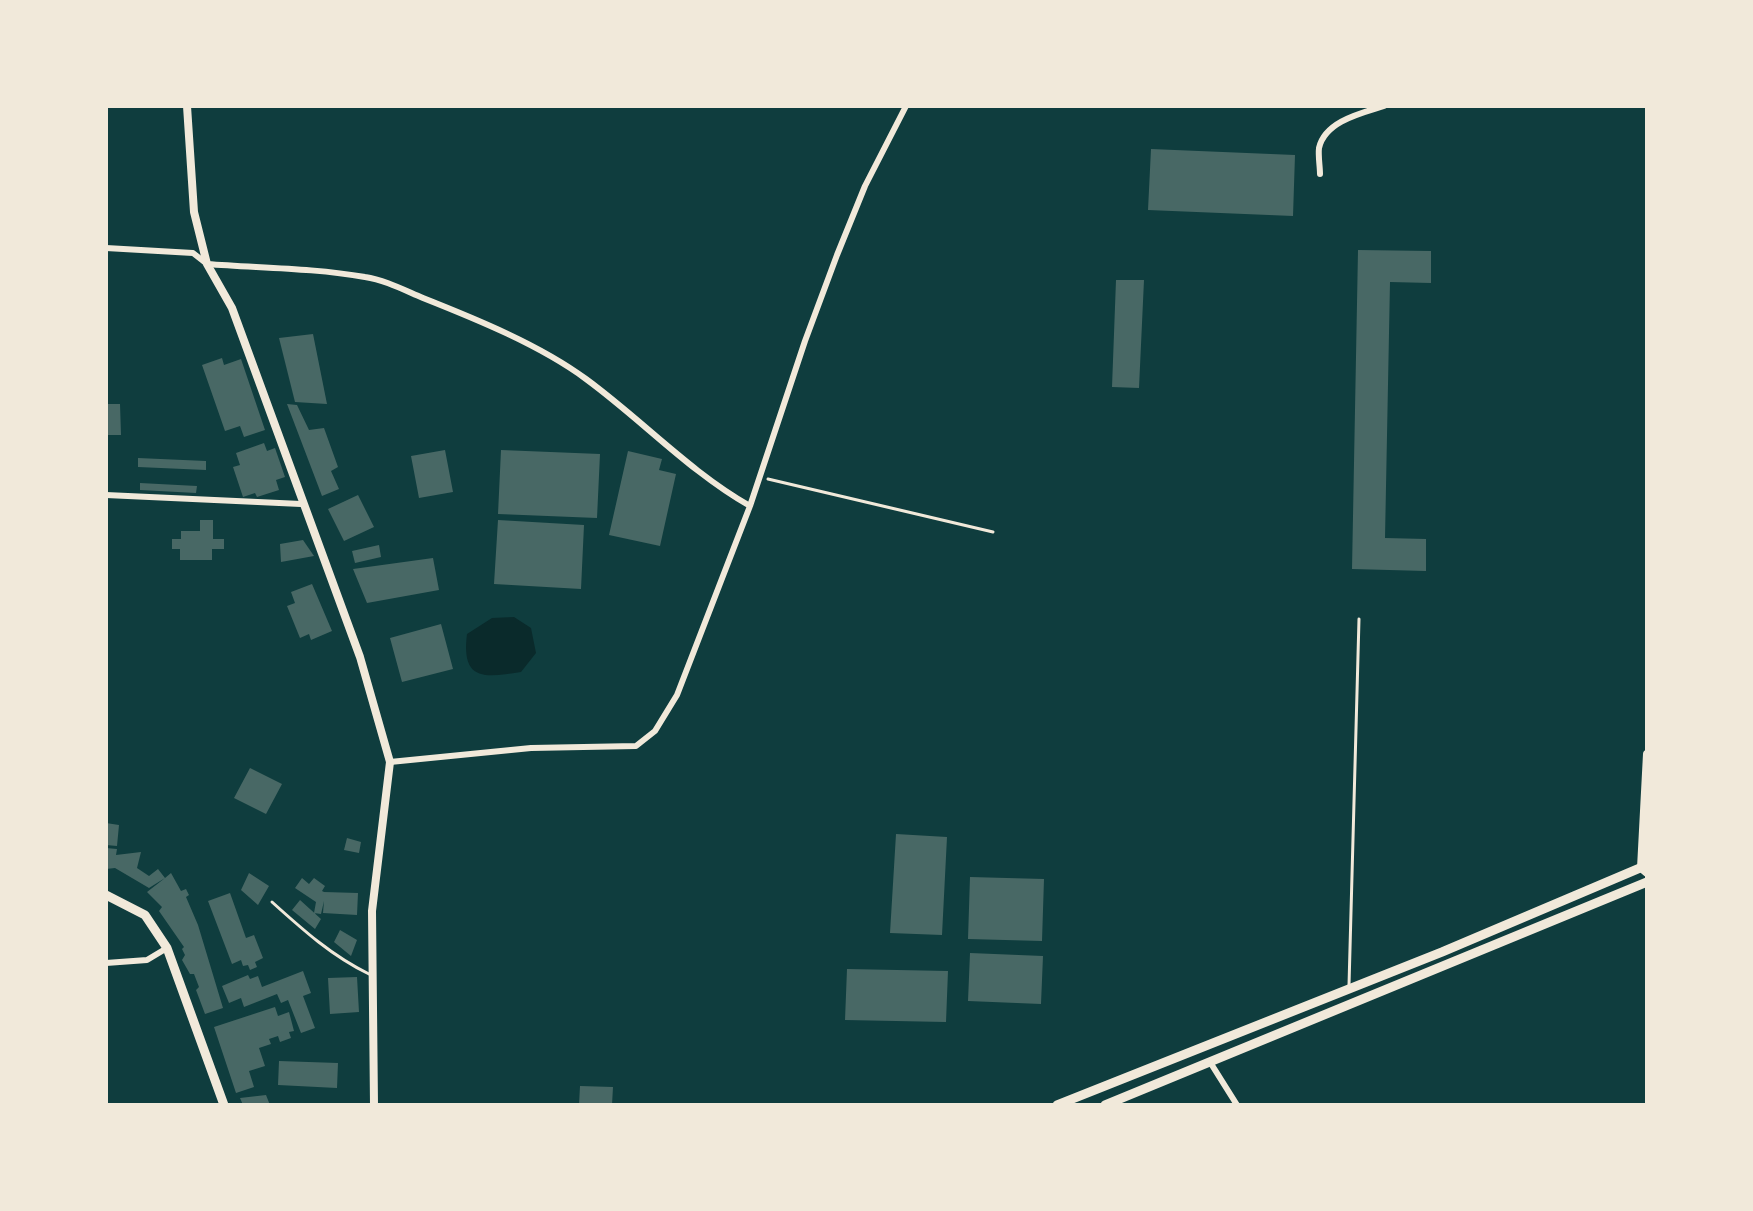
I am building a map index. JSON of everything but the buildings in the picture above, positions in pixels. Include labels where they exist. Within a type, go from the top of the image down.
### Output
[{"type":"main road","points":[[1057,1105],[1645,869]]},
{"type":"main road","points":[[1105,1105],[1647,882]]},
{"type":"main road","points":[[106,895],[145,915],[167,948],[224,1105]]},
{"type":"street","points":[[187,106],[194,212],[207,264],[232,308],[301,504],[360,657],[390,762],[372,911],[374,1105]]},
{"type":"street","points":[[390,762],[531,748],[636,746],[655,731],[677,695],[750,506],[837,255],[865,186],[906,106]]},
{"type":"street","points":[[1320,174],[1319,150],[1329,130],[1343,121],[1384,106]]},
{"type":"street","points":[[106,248],[193,253],[207,264],[370,277],[434,302],[534,349],[585,378],[687,463],[750,506]]},
{"type":"street","points":[[106,495],[301,504]]},
{"type":"street","points":[[1645,869],[1647,754]]},
{"type":"street","points":[[106,963],[147,960],[167,948]]},
{"type":"street","points":[[1210,1062],[1237,1105]]},
{"type":"lane","points":[[1349,989],[1359,619]]},
{"type":"lane","points":[[272,902],[319,944],[346,963],[372,975]]},
{"type":"path","points":[[761,477],[993,532]]},
{"type":"water","points":[[514,617],[531,628],[536,653],[521,672],[496,675],[478,673],[468,661],[467,634],[492,618]]}]
